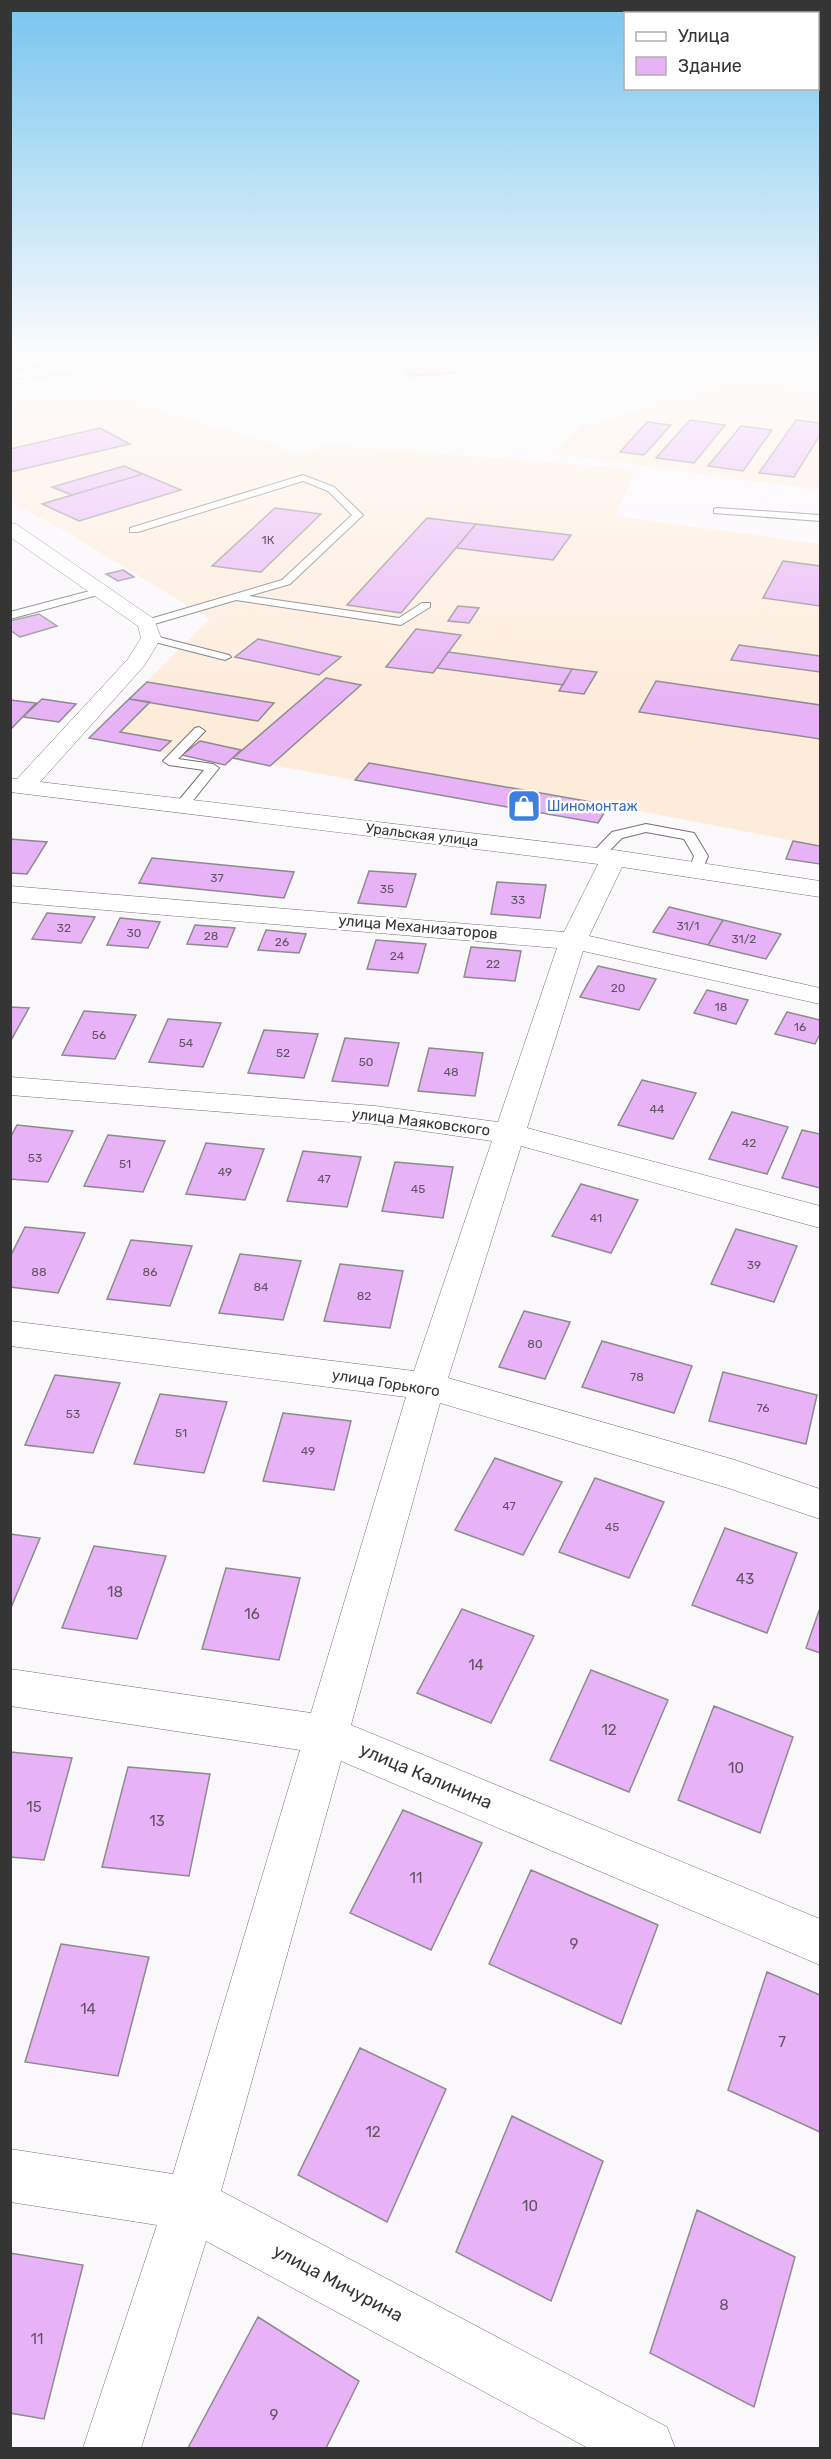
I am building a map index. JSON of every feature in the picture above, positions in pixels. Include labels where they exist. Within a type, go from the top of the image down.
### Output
[{"type":"street","points":[[10,528],[101,591],[149,630]]},
{"type":"street","name":"Уральская улица","points":[[17,785],[137,662],[149,630]]},
{"type":"street","name":"Уральская улица","points":[[17,785],[605,857],[820,889]]},
{"type":"street","points":[[112,2448],[190,2204],[427,1386],[508,1133],[573,940],[605,857]]},
{"type":"street","name":"улица Механизаторов","points":[[10,894],[573,940],[820,996]]},
{"type":"street","name":"улица Маяковского","points":[[10,1086],[375,1115],[508,1133],[820,1217]]},
{"type":"street","name":"улица Горького","points":[[10,1333],[427,1386],[735,1475],[820,1504]]},
{"type":"street","name":"улица Калинина","points":[[10,1687],[325,1734],[820,1942]]},
{"type":"street","name":"улица Мичурина","points":[[10,2175],[190,2204],[646,2448]]},
{"type":"lane","points":[[134,530],[303,478],[331,489],[358,515],[286,582],[234,597],[149,630]]},
{"type":"lane","points":[[717,511],[820,518]]},
{"type":"lane","points":[[10,616],[101,591]]},
{"type":"lane","points":[[234,597],[401,622],[426,605]]},
{"type":"lane","points":[[149,630],[225,657]]},
{"type":"lane","points":[[182,806],[213,768],[169,761],[199,731]]},
{"type":"lane","points":[[605,857],[617,835],[646,828],[688,836],[701,856],[696,870]]},
{"type":"shaded area","points":[[11,472],[632,472],[634,473],[615,516],[820,544],[820,846],[609,805],[369,763],[355,780],[233,758],[225,765],[89,738],[210,619],[58,527],[11,502]]},
{"type":"shaded area","points":[[686,472],[820,472],[820,490]]},
{"type":"building","points":[[104,472],[138,472],[143,474],[72,495],[52,487]]},
{"type":"building","points":[[760,472],[797,472],[794,477]]},
{"type":"building","points":[[143,474],[181,490],[79,521],[42,504]]},
{"type":"building","points":[[275,508],[321,514],[261,572],[212,566]]},
{"type":"building","points":[[427,518],[476,524],[401,613],[347,605]]},
{"type":"building","points":[[476,524],[571,535],[553,560],[456,548]]},
{"type":"building","points":[[783,561],[820,566],[820,606],[763,598]]},
{"type":"building","points":[[123,570],[134,577],[118,581],[106,574]]},
{"type":"building","points":[[458,606],[479,608],[469,623],[448,621]]},
{"type":"building","points":[[39,614],[57,626],[20,637],[10,630],[10,621]]},
{"type":"building","points":[[416,629],[461,635],[433,673],[386,667]]},
{"type":"building","points":[[258,639],[341,657],[319,675],[235,657]]},
{"type":"building","points":[[739,645],[820,656],[820,672],[731,660]]},
{"type":"building","points":[[448,652],[572,669],[563,685],[437,668]]},
{"type":"building","points":[[572,669],[597,672],[584,694],[559,691]]},
{"type":"building","points":[[326,678],[361,685],[270,766],[233,758]]},
{"type":"building","points":[[656,681],[820,705],[820,739],[639,712]]},
{"type":"building","points":[[147,682],[274,703],[258,721],[129,699]]},
{"type":"building","points":[[42,699],[76,704],[59,722],[23,717]]},
{"type":"building","points":[[129,699],[150,702],[120,732],[171,741],[160,751],[89,738]]},
{"type":"building","points":[[10,700],[36,703],[12,728],[10,728]]},
{"type":"building","points":[[200,741],[241,750],[225,765],[182,755]]},
{"type":"building","points":[[369,763],[609,805],[598,823],[355,780]]},
{"type":"building","points":[[10,839],[47,842],[27,874],[10,873]]},
{"type":"building","points":[[793,841],[820,846],[820,864],[786,859]]},
{"type":"building","points":[[152,858],[294,872],[284,898],[139,883]]},
{"type":"building","points":[[369,871],[416,874],[406,907],[358,903]]},
{"type":"building","points":[[497,882],[546,885],[540,918],[491,914]]},
{"type":"building","points":[[669,907],[723,920],[708,945],[653,932]]},
{"type":"building","points":[[47,913],[95,917],[81,943],[32,939]]},
{"type":"building","points":[[120,918],[160,922],[148,948],[107,945]]},
{"type":"building","points":[[723,920],[781,934],[766,959],[708,945]]},
{"type":"building","points":[[195,925],[235,928],[227,947],[187,944]]},
{"type":"building","points":[[266,930],[306,934],[299,953],[258,950]]},
{"type":"building","points":[[376,940],[426,944],[418,973],[367,969]]},
{"type":"building","points":[[471,947],[521,951],[515,981],[464,977]]},
{"type":"building","points":[[598,966],[656,979],[639,1010],[580,997]]},
{"type":"building","points":[[707,990],[748,1000],[736,1024],[694,1013]]},
{"type":"building","points":[[10,1007],[29,1008],[10,1042]]},
{"type":"building","points":[[84,1011],[136,1015],[115,1059],[62,1055]]},
{"type":"building","points":[[787,1012],[820,1020],[820,1034],[815,1044],[775,1034]]},
{"type":"building","points":[[168,1019],[221,1023],[203,1067],[149,1062]]},
{"type":"building","points":[[264,1030],[318,1034],[304,1078],[248,1073]]},
{"type":"building","points":[[345,1038],[399,1043],[388,1086],[332,1081]]},
{"type":"building","points":[[429,1048],[483,1053],[475,1096],[418,1091]]},
{"type":"building","points":[[642,1080],[696,1093],[673,1139],[618,1125]]},
{"type":"building","points":[[732,1112],[788,1127],[767,1174],[709,1159]]},
{"type":"building","points":[[17,1125],[73,1131],[48,1182],[10,1179],[10,1138]]},
{"type":"building","points":[[802,1130],[820,1134],[820,1188],[782,1178]]},
{"type":"building","points":[[108,1135],[165,1141],[143,1192],[84,1186]]},
{"type":"building","points":[[206,1143],[264,1149],[245,1200],[186,1194]]},
{"type":"building","points":[[303,1151],[361,1157],[347,1207],[287,1201]]},
{"type":"building","points":[[395,1162],[453,1167],[443,1218],[382,1211]]},
{"type":"building","points":[[581,1184],[638,1200],[611,1253],[552,1236]]},
{"type":"building","points":[[25,1227],[85,1233],[58,1293],[10,1287],[10,1257]]},
{"type":"building","points":[[736,1229],[797,1246],[774,1302],[711,1284]]},
{"type":"building","points":[[131,1240],[192,1246],[170,1306],[107,1299]]},
{"type":"building","points":[[240,1254],[301,1261],[283,1320],[219,1313]]},
{"type":"building","points":[[340,1264],[403,1271],[390,1328],[324,1321]]},
{"type":"building","points":[[524,1311],[570,1322],[545,1379],[499,1367]]},
{"type":"building","points":[[602,1341],[692,1366],[674,1413],[582,1387]]},
{"type":"building","points":[[723,1372],[817,1395],[806,1444],[709,1421]]},
{"type":"building","points":[[55,1375],[120,1383],[93,1453],[25,1445]]},
{"type":"building","points":[[160,1394],[227,1402],[204,1473],[134,1464]]},
{"type":"building","points":[[283,1413],[351,1421],[334,1490],[263,1481]]},
{"type":"building","points":[[495,1458],[562,1482],[523,1555],[455,1530]]},
{"type":"building","points":[[595,1478],[664,1502],[629,1578],[559,1552]]},
{"type":"building","points":[[725,1528],[797,1553],[767,1633],[692,1605]]},
{"type":"building","points":[[10,1534],[40,1538],[10,1610]]},
{"type":"building","points":[[94,1546],[166,1556],[137,1639],[62,1628]]},
{"type":"building","points":[[226,1568],[300,1578],[279,1660],[202,1649]]},
{"type":"building","points":[[820,1608],[820,1653],[806,1648]]},
{"type":"building","points":[[462,1609],[534,1636],[491,1723],[417,1693]]},
{"type":"building","points":[[591,1670],[668,1700],[629,1792],[550,1760]]},
{"type":"building","points":[[714,1706],[793,1737],[760,1833],[678,1800]]},
{"type":"building","points":[[10,1752],[72,1758],[44,1860],[10,1857]]},
{"type":"building","points":[[128,1767],[210,1774],[189,1876],[102,1867]]},
{"type":"building","points":[[403,1810],[482,1843],[431,1950],[350,1913]]},
{"type":"building","points":[[531,1870],[658,1925],[621,2024],[489,1964]]},
{"type":"building","points":[[61,1944],[149,1957],[118,2076],[25,2062]]},
{"type":"building","points":[[767,1972],[820,1995],[820,2132],[728,2090]]},
{"type":"building","points":[[360,2048],[446,2089],[387,2222],[298,2175]]},
{"type":"building","points":[[512,2116],[603,2161],[551,2301],[456,2252]]},
{"type":"building","points":[[697,2210],[795,2257],[754,2407],[650,2353]]},
{"type":"building","points":[[10,2253],[83,2265],[44,2419],[10,2413]]},
{"type":"building","points":[[258,2317],[359,2381],[326,2448],[188,2448]]},
{"type":"place","name":"Шиномонтаж","points":[[524,806]]}]
